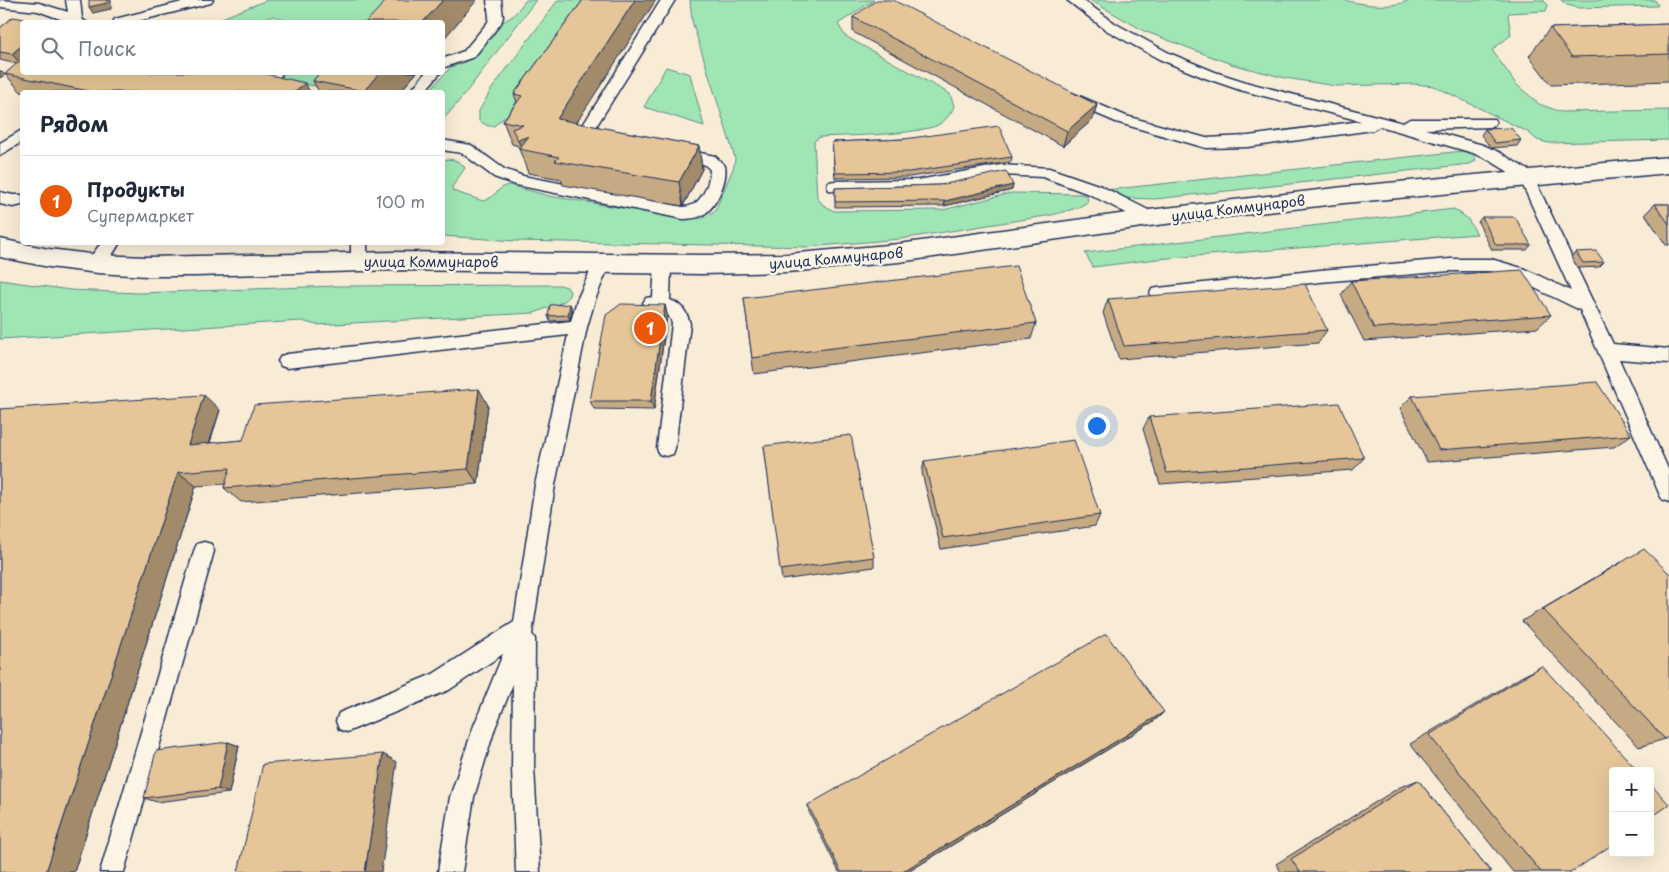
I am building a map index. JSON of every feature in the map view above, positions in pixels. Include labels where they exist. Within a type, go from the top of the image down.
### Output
[{"type":"main road","name":"улица Коммунаров","points":[[0,248],[32,256],[92,265],[174,268],[359,252],[602,263],[764,264],[900,254],[1150,218],[1526,176],[1669,165]]},
{"type":"lane","points":[[73,0],[78,20]]},
{"type":"lane","points":[[128,20],[206,0]]},
{"type":"lane","points":[[445,63],[469,54],[489,29],[496,17],[494,0]]},
{"type":"lane","points":[[618,142],[593,135],[590,125],[668,0]]},
{"type":"lane","points":[[1074,0],[1111,27],[1164,56],[1210,75],[1245,87],[1392,124],[1478,149],[1494,156],[1526,176],[1587,306],[1669,493]]},
{"type":"lane","points":[[0,3],[49,8],[74,20]]},
{"type":"lane","points":[[419,90],[431,75]]},
{"type":"lane","points":[[1062,92],[1098,111],[1134,124],[1204,143],[1243,141],[1342,127],[1489,122]]},
{"type":"lane","points":[[0,150],[20,136]]},
{"type":"lane","points":[[445,146],[466,149],[499,173],[521,181],[683,212],[696,211],[702,207],[717,179],[720,172],[718,166],[712,161],[665,151]]},
{"type":"lane","points":[[835,186],[918,185],[1001,170],[1036,171],[1066,179],[1150,218]]},
{"type":"lane","points":[[0,198],[13,202],[20,200]]},
{"type":"lane","points":[[92,265],[109,245]]},
{"type":"lane","points":[[528,872],[523,768],[524,628],[545,485],[578,328],[586,300],[602,263]]},
{"type":"lane","points":[[663,264],[657,303],[670,305],[679,313],[681,324],[666,448]]},
{"type":"lane","points":[[1158,294],[1320,276],[1450,265],[1491,266],[1519,273],[1587,306]]},
{"type":"lane","points":[[286,361],[578,328]]},
{"type":"lane","points":[[1606,351],[1669,356]]},
{"type":"lane","points":[[112,872],[204,551]]},
{"type":"lane","points":[[347,721],[441,682],[524,628]]},
{"type":"lane","points":[[450,872],[462,797],[484,728],[524,628]]},
{"type":"green space","points":[[267,0],[395,0],[383,20],[285,20],[273,16],[259,20],[217,20]]},
{"type":"green space","points":[[526,0],[536,0],[445,118],[445,90],[430,90],[451,67],[463,63],[474,56],[501,23],[513,16]]},
{"type":"green space","points":[[558,0],[590,0],[507,115],[494,126],[488,126],[479,121],[479,111],[491,90]]},
{"type":"green space","points":[[690,0],[874,0],[838,24],[845,36],[950,94],[954,106],[953,109],[949,116],[937,126],[892,134],[820,137],[814,141],[817,197],[822,204],[834,211],[943,210],[1011,193],[1082,194],[1087,196],[1088,202],[1077,208],[1052,215],[900,239],[809,247],[515,241],[445,236],[445,159],[458,161],[465,168],[452,187],[453,191],[483,201],[490,198],[501,188],[509,185],[549,196],[690,219],[703,218],[715,211],[734,166],[735,158],[692,21]]},
{"type":"green space","points":[[1090,0],[1344,0],[1368,5],[1386,5],[1410,0],[1543,0],[1548,5],[1546,11],[1509,13],[1511,35],[1492,50],[1516,84],[1539,104],[1561,112],[1669,110],[1669,140],[1548,143],[1537,140],[1528,132],[1434,86],[1414,84],[1336,86],[1285,78],[1231,64],[1144,31]]},
{"type":"green space","points":[[1561,0],[1655,0],[1658,5],[1579,8],[1567,5]]},
{"type":"green space","points":[[666,67],[690,74],[704,126],[644,107]]},
{"type":"green space","points":[[282,75],[335,75],[322,87],[283,81],[280,78]]},
{"type":"green space","points":[[1472,150],[1476,161],[1470,164],[1155,199],[1123,198],[1106,190]]},
{"type":"green space","points":[[1454,209],[1467,218],[1477,234],[1157,259],[1093,267],[1085,253]]},
{"type":"green space","points":[[0,280],[70,290],[138,293],[337,286],[560,285],[567,287],[570,292],[568,298],[563,302],[534,313],[316,325],[302,321],[0,339]]},
{"type":"building","points":[[89,0],[107,0],[107,3],[89,7]]},
{"type":"building","points":[[387,0],[443,0],[425,20],[368,20]]},
{"type":"building","points":[[583,0],[635,0],[557,119],[699,146],[679,182],[555,161],[559,157],[519,149],[529,136],[518,140],[512,129],[523,125],[503,121],[522,96],[514,94]]},
{"type":"building","points":[[877,0],[893,0],[1097,105],[1067,131],[853,17]]},
{"type":"building","points":[[13,17],[30,20],[20,20],[20,47],[12,54],[0,52],[0,28]]},
{"type":"building","points":[[1669,24],[1669,54],[1572,57],[1550,28]]},
{"type":"building","points":[[20,61],[20,75],[270,75],[305,83],[297,90],[83,90],[5,74]]},
{"type":"building","points":[[318,75],[377,75],[365,90],[313,81]]},
{"type":"building","points":[[999,126],[1012,157],[909,172],[835,173],[832,142],[904,139]]},
{"type":"building","points":[[1511,128],[1521,140],[1495,143],[1485,129]]},
{"type":"building","points":[[1006,171],[1013,185],[945,201],[835,202],[835,188],[940,185]]},
{"type":"building","points":[[1655,204],[1669,204],[1669,224]]},
{"type":"building","points":[[1482,217],[1515,217],[1531,245],[1496,245]]},
{"type":"building","points":[[1596,251],[1604,262],[1583,263],[1576,252]]},
{"type":"building","points":[[1016,266],[1036,323],[752,358],[744,298]]},
{"type":"building","points":[[1522,270],[1551,315],[1374,328],[1351,281]]},
{"type":"building","points":[[1305,284],[1327,330],[1124,346],[1108,299]]},
{"type":"building","points":[[570,304],[568,315],[548,316],[550,305]]},
{"type":"building","points":[[621,304],[665,305],[651,401],[590,401],[606,315]]},
{"type":"building","points":[[1597,382],[1631,435],[1439,450],[1412,396]]},
{"type":"building","points":[[479,389],[468,469],[224,488],[230,468],[178,472],[46,872],[0,872],[0,409],[204,395],[188,445],[243,440],[254,405]]},
{"type":"building","points":[[1339,403],[1364,458],[1167,473],[1149,417]]},
{"type":"building","points":[[851,435],[874,557],[780,570],[764,446]]},
{"type":"building","points":[[1074,440],[1100,515],[943,538],[924,461]]},
{"type":"building","points":[[1644,549],[1669,573],[1669,736],[1665,739],[1543,609]]},
{"type":"building","points":[[1106,634],[1164,712],[902,872],[841,872],[808,805]]},
{"type":"building","points":[[1542,666],[1634,767],[1609,767],[1609,847],[1572,872],[1541,872],[1429,735]]},
{"type":"building","points":[[228,742],[218,789],[144,798],[156,751]]},
{"type":"building","points":[[383,754],[365,872],[238,872],[263,764]]},
{"type":"building","points":[[1418,780],[1491,872],[1300,872],[1291,859]]},
{"type":"building","points":[[1654,788],[1669,804],[1654,815]]},
{"type":"place","name":"Продукты","points":[[650,328]]}]
